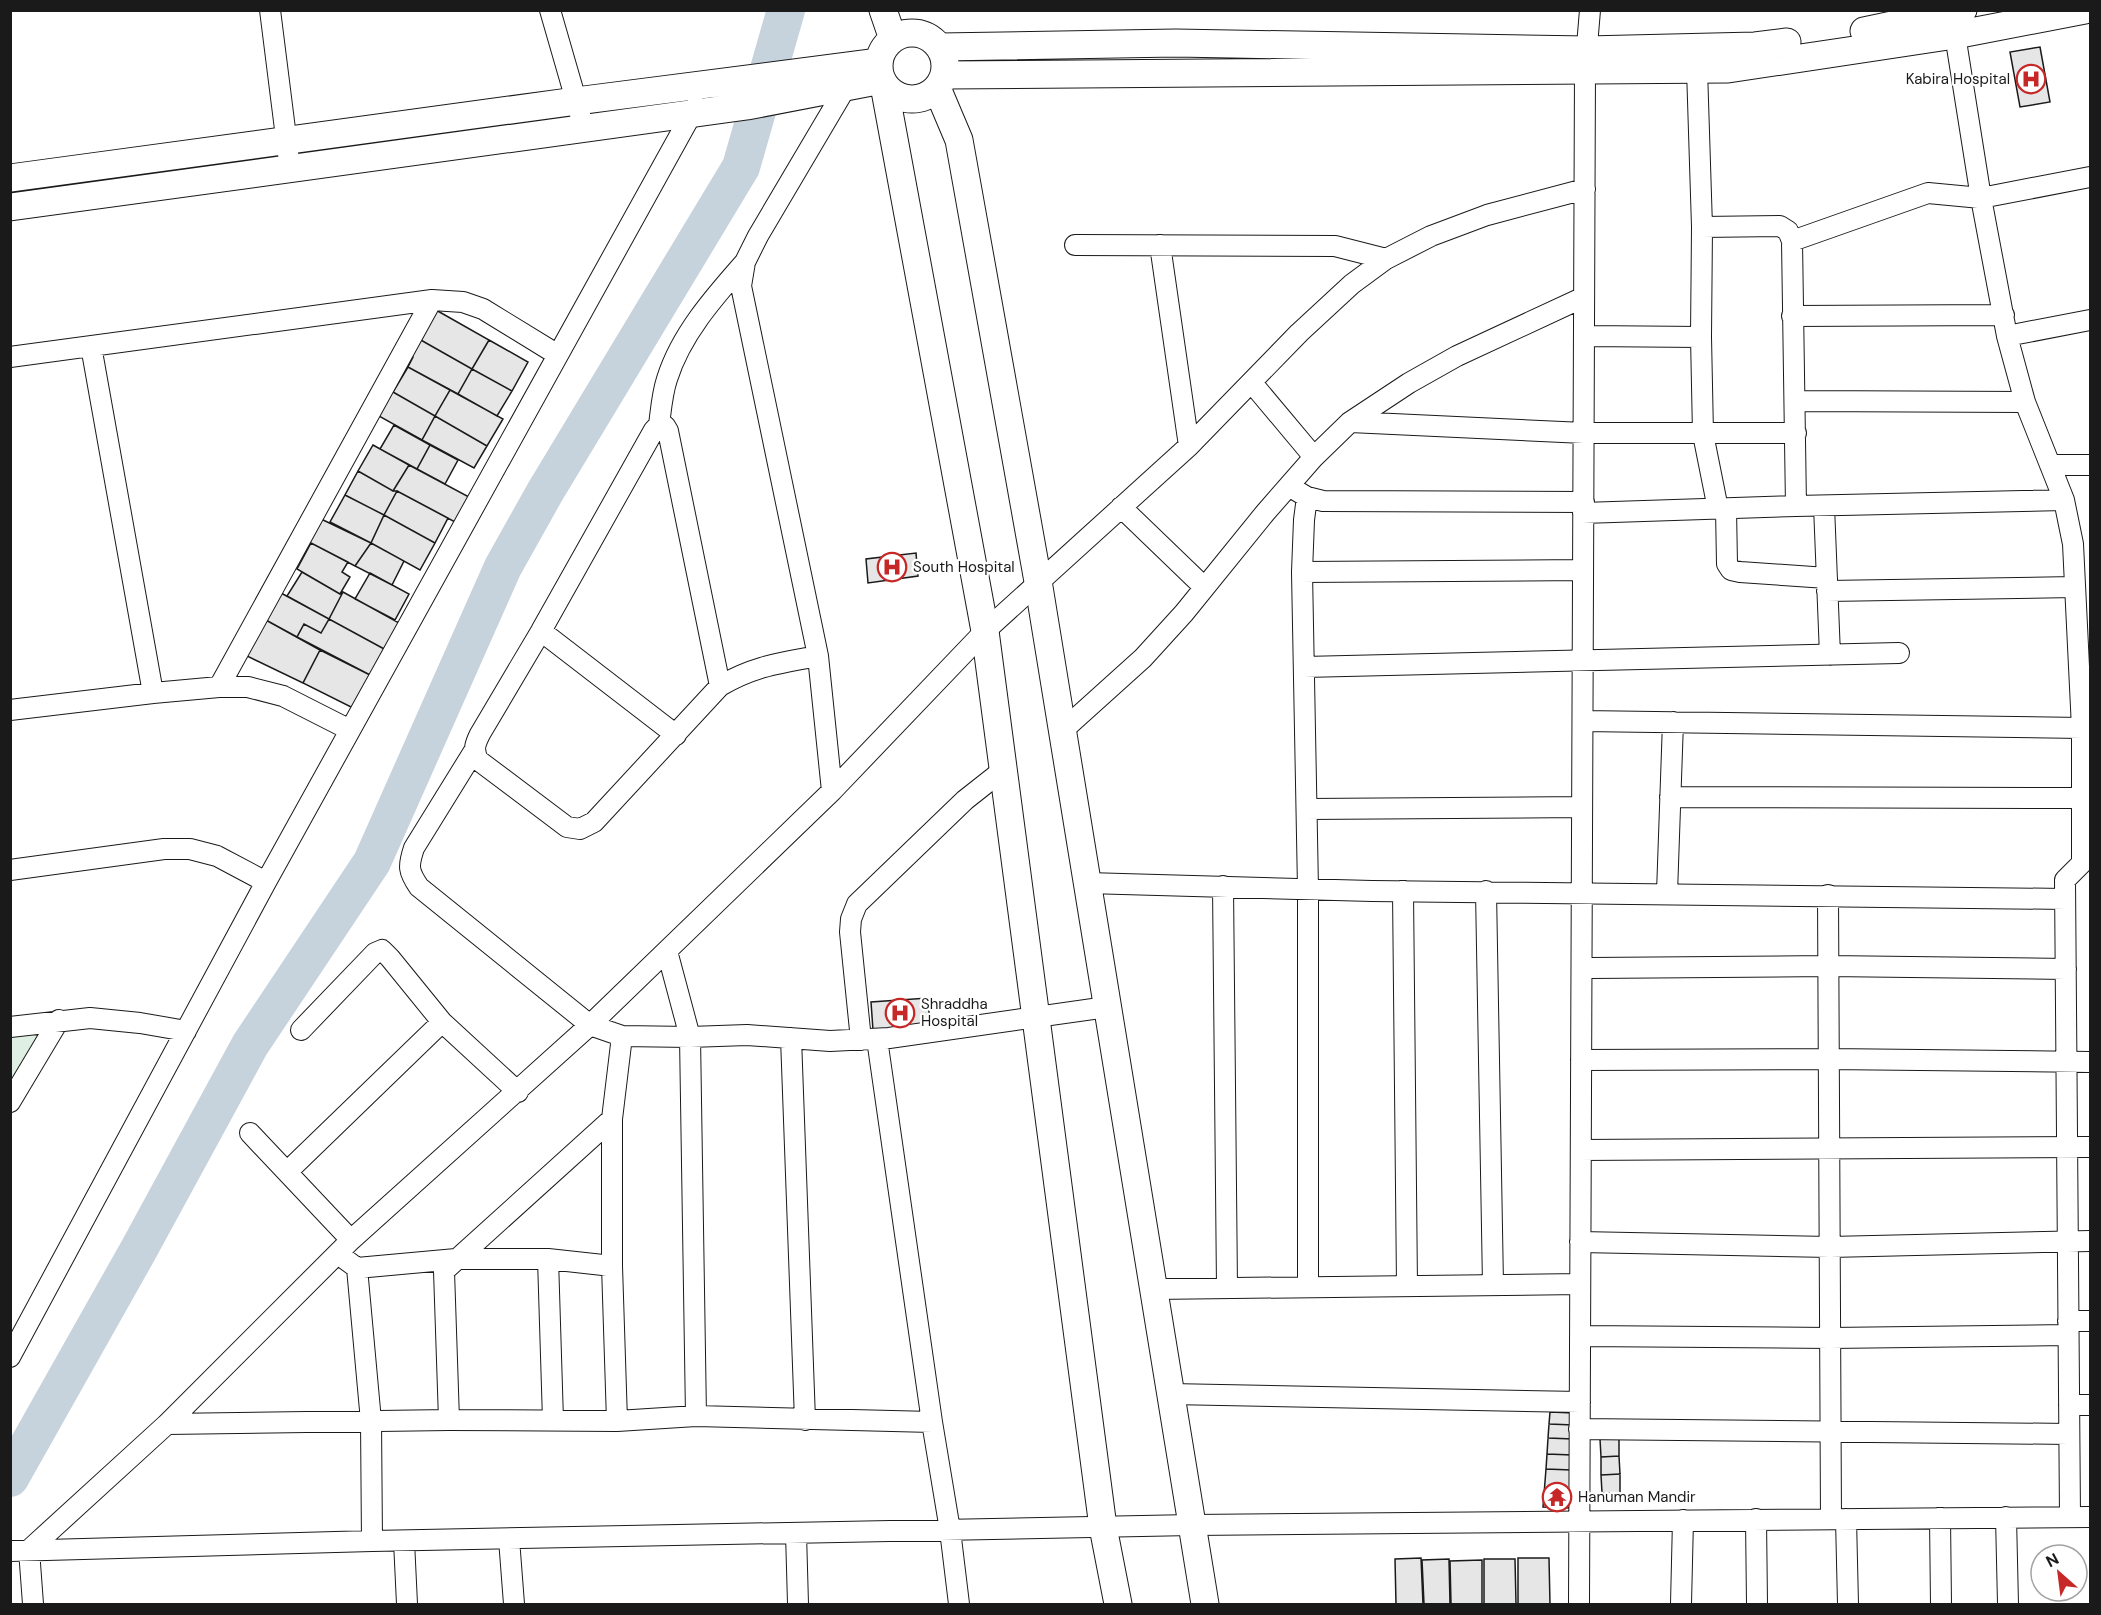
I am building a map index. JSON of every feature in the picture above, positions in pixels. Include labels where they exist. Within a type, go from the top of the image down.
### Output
[{"type":"street","points":[[270,10],[290,169]]},
{"type":"street","points":[[550,10],[585,128]]},
{"type":"street","points":[[883,10],[906,27],[929,37],[940,47],[945,60],[941,81],[959,140],[1038,581],[1205,1605]]},
{"type":"street","points":[[1579,1605],[1584,297],[1586,60],[1590,10]]},
{"type":"street","points":[[882,75],[896,95],[910,99],[925,97],[941,81],[1586,60],[1755,46],[1957,20],[2085,10]]},
{"type":"street","points":[[940,47],[1176,43],[1586,60],[1697,69],[1728,69],[1957,20]]},
{"type":"street","points":[[1957,20],[1981,198],[2007,336],[2025,402],[2082,544],[2075,587],[2085,684],[2082,728],[2082,798],[2086,864],[2065,880],[2070,1517]]},
{"type":"street","points":[[906,27],[886,45],[882,75],[985,631],[1103,1527],[1118,1605]]},
{"type":"street","points":[[1697,69],[1702,227],[1702,434],[1722,509],[1727,564],[1731,570],[1827,584],[2075,587]]},
{"type":"street","points":[[10,207],[747,106],[831,83],[882,75]]},
{"type":"street","points":[[10,178],[743,78],[831,83]]},
{"type":"street","points":[[10,1357],[266,882],[709,83]]},
{"type":"street","points":[[831,83],[745,262],[710,302],[676,359],[667,378],[659,425],[654,430],[480,734],[474,751],[414,848],[409,863],[411,875],[419,887],[590,1025],[622,1036],[747,1035],[830,1041],[869,1040],[1107,1007]]},
{"type":"street","points":[[1792,241],[1928,193],[1981,198],[2091,177]]},
{"type":"street","points":[[20,1550],[167,1424],[345,1247],[590,1025],[832,791],[985,631],[1189,446],[1299,333],[1352,284],[1386,259],[1431,236],[1487,215],[1585,189]]},
{"type":"street","points":[[1702,227],[1780,226],[1788,231],[1792,241],[1796,507]]},
{"type":"street","points":[[1075,245],[1335,246],[1386,259]]},
{"type":"street","points":[[1160,245],[1189,446]]},
{"type":"street","points":[[745,262],[741,286],[742,295],[818,656],[832,791]]},
{"type":"street","points":[[1062,731],[1143,658],[1314,457],[1350,422],[1408,383],[1457,356],[1584,297]]},
{"type":"street","points":[[10,357],[432,300],[463,302],[483,309],[558,355]]},
{"type":"street","points":[[219,687],[432,300]]},
{"type":"street","points":[[1792,316],[2004,315]]},
{"type":"street","points":[[2007,336],[2091,320]]},
{"type":"street","points":[[1585,336],[1701,337]]},
{"type":"street","points":[[91,346],[153,693]]},
{"type":"street","points":[[1252,383],[1314,457]]},
{"type":"street","points":[[1796,401],[2025,402]]},
{"type":"street","points":[[1350,422],[1584,433],[1796,433]]},
{"type":"street","points":[[659,425],[665,426],[668,431],[720,686]]},
{"type":"street","points":[[2050,465],[2091,465]]},
{"type":"street","points":[[1290,487],[1307,497],[1323,501],[1583,507],[1722,509],[2064,500]]},
{"type":"street","points":[[1307,497],[1302,572],[1308,889],[1308,1287]]},
{"type":"street","points":[[1824,506],[1830,655]]},
{"type":"street","points":[[1121,507],[1204,587]]},
{"type":"street","points":[[1302,572],[1583,570]]},
{"type":"street","points":[[541,631],[676,735]]},
{"type":"street","points":[[1304,667],[1899,653]]},
{"type":"street","points":[[474,751],[478,760],[567,827],[580,829],[594,822],[720,686],[741,674],[764,666],[818,656]]},
{"type":"street","points":[[10,710],[153,693],[219,687],[248,687],[283,696],[350,730]]},
{"type":"street","points":[[1582,721],[2082,728]]},
{"type":"street","points":[[1667,893],[1673,722]]},
{"type":"street","points":[[959,1605],[950,1530],[850,932],[851,919],[857,904],[966,800],[1003,770]]},
{"type":"street","points":[[1670,797],[2082,798]]},
{"type":"street","points":[[1306,809],[1582,807]]},
{"type":"street","points":[[10,870],[164,849],[190,849],[217,856],[266,882]]},
{"type":"street","points":[[1087,883],[1403,891],[2065,899]]},
{"type":"street","points":[[1222,886],[1227,1288]]},
{"type":"street","points":[[1403,891],[1407,1286]]},
{"type":"street","points":[[1486,891],[1493,1285]]},
{"type":"street","points":[[1828,896],[1831,1432],[1848,1605]]},
{"type":"street","points":[[301,1030],[378,950],[385,952],[442,1022],[518,1092]]},
{"type":"street","points":[[667,951],[690,1037],[696,1416]]},
{"type":"street","points":[[1582,966],[1591,968],[1828,966],[2066,969]]},
{"type":"street","points":[[10,1027],[90,1017],[186,1031]]},
{"type":"street","points":[[10,1102],[59,1020]]},
{"type":"street","points":[[287,1172],[442,1022]]},
{"type":"street","points":[[617,1421],[612,1266],[612,1119],[622,1036]]},
{"type":"street","points":[[791,1038],[806,1420]]},
{"type":"street","points":[[1581,1060],[1828,1059],[2091,1062]]},
{"type":"street","points":[[449,1420],[444,1271],[612,1119]]},
{"type":"street","points":[[250,1133],[287,1172],[345,1247],[357,1268],[371,1421],[372,1541]]},
{"type":"street","points":[[1581,1150],[2091,1147]]},
{"type":"street","points":[[1580,1242],[1830,1248],[2091,1241]]},
{"type":"street","points":[[357,1268],[456,1259],[548,1259],[612,1266]]},
{"type":"street","points":[[548,1259],[553,1420]]},
{"type":"street","points":[[1153,1289],[1580,1284]]},
{"type":"street","points":[[1580,1336],[1830,1338],[2068,1328],[2091,1321]]},
{"type":"street","points":[[1170,1394],[1580,1402]]},
{"type":"street","points":[[2069,1405],[2091,1405]]},
{"type":"street","points":[[167,1424],[449,1420],[617,1421],[696,1416],[932,1422]]},
{"type":"street","points":[[1580,1429],[2069,1434]]},
{"type":"street","points":[[2006,1517],[2008,1605]]},
{"type":"street","points":[[20,1550],[1192,1525],[2091,1517]]},
{"type":"street","points":[[1940,1518],[1941,1605]]},
{"type":"street","points":[[1756,1519],[1757,1605]]},
{"type":"street","points":[[1681,1605],[1683,1520]]},
{"type":"street","points":[[796,1533],[798,1605]]},
{"type":"street","points":[[509,1539],[514,1605]]},
{"type":"street","points":[[404,1541],[407,1605]]},
{"type":"street","points":[[20,1550],[33,1605]]},
{"type":"green space","points":[[60,1023],[11,1111],[11,1030]]},
{"type":"building","points":[[2040,47],[2050,102],[2020,107],[2010,52]]},
{"type":"building","points":[[436,310],[489,340],[472,369],[419,339]]},
{"type":"building","points":[[419,339],[472,369],[458,394],[408,367],[413,357],[409,355]]},
{"type":"building","points":[[489,340],[528,362],[512,391],[472,369]]},
{"type":"building","points":[[408,367],[450,390],[435,416],[393,392]]},
{"type":"building","points":[[472,369],[512,391],[497,416],[458,394]]},
{"type":"building","points":[[386,388],[435,416],[422,440],[377,415]]},
{"type":"building","points":[[450,390],[503,419],[487,446],[435,416]]},
{"type":"building","points":[[435,416],[487,446],[474,468],[422,440]]},
{"type":"building","points":[[394,425],[430,445],[417,469],[380,449]]},
{"type":"building","points":[[373,445],[409,465],[393,491],[358,471]]},
{"type":"building","points":[[430,445],[458,460],[445,484],[417,469]]},
{"type":"building","points":[[409,465],[469,497],[455,522],[393,491]]},
{"type":"building","points":[[358,471],[393,491],[397,491],[384,515],[345,495]]},
{"type":"building","points":[[397,491],[448,518],[435,543],[384,515]]},
{"type":"building","points":[[345,495],[384,515],[371,543],[330,522]]},
{"type":"building","points":[[384,515],[435,543],[420,570],[371,543]]},
{"type":"building","points":[[319,518],[371,543],[355,566],[307,541]]},
{"type":"building","points":[[311,543],[348,562],[342,572],[350,577],[340,594],[297,569]]},
{"type":"building","points":[[371,543],[404,561],[392,585],[355,566]]},
{"type":"building","points":[[916,553],[918,576],[868,583],[866,559]]},
{"type":"building","points":[[302,572],[340,594],[343,592],[329,619],[287,596]]},
{"type":"building","points":[[370,573],[409,594],[395,620],[355,599]]},
{"type":"building","points":[[343,592],[401,624],[386,650],[329,619]]},
{"type":"building","points":[[281,593],[329,619],[321,633],[304,624],[297,637],[264,619]]},
{"type":"building","points":[[264,619],[320,650],[303,683],[245,655]]},
{"type":"building","points":[[329,619],[386,650],[372,676],[297,637],[304,624],[321,633]]},
{"type":"building","points":[[320,650],[372,676],[355,709],[303,683]]},
{"type":"building","points":[[928,998],[930,1026],[873,1030],[871,1002]]},
{"type":"building","points":[[1550,1412],[1574,1413],[1573,1425],[1549,1424]]},
{"type":"building","points":[[1549,1424],[1573,1425],[1572,1439],[1548,1438]]},
{"type":"building","points":[[1548,1438],[1572,1439],[1572,1455],[1547,1454]]},
{"type":"building","points":[[1619,1438],[1619,1456],[1601,1457],[1600,1439]]},
{"type":"building","points":[[1547,1454],[1572,1455],[1571,1470],[1546,1469]]},
{"type":"building","points":[[1619,1456],[1620,1474],[1601,1475],[1601,1457]]},
{"type":"building","name":"Hanuman Mandir","points":[[1546,1469],[1571,1470],[1569,1508],[1543,1507]]},
{"type":"building","points":[[1620,1474],[1620,1493],[1602,1493],[1601,1475]]},
{"type":"building","points":[[1421,1558],[1423,1604],[1396,1604],[1395,1559]]},
{"type":"building","points":[[1518,1558],[1549,1558],[1550,1604],[1518,1604]]},
{"type":"building","points":[[1449,1559],[1450,1604],[1424,1604],[1422,1560]]},
{"type":"building","points":[[1484,1559],[1515,1559],[1516,1604],[1484,1604]]},
{"type":"building","points":[[1482,1560],[1482,1604],[1451,1604],[1450,1561]]},
{"type":"waterway","points":[[10,1478],[139,1249],[250,1045],[372,862],[503,567],[545,492],[741,167],[786,10]]},
{"type":"place","name":"Kabira Hospital","points":[[2031,79]]},
{"type":"place","name":"South Hospital","points":[[892,567]]},
{"type":"place","name":"Shraddha Hospital","points":[[900,1013]]},
{"type":"place","name":"Hanuman Mandir","points":[[1557,1497]]}]
